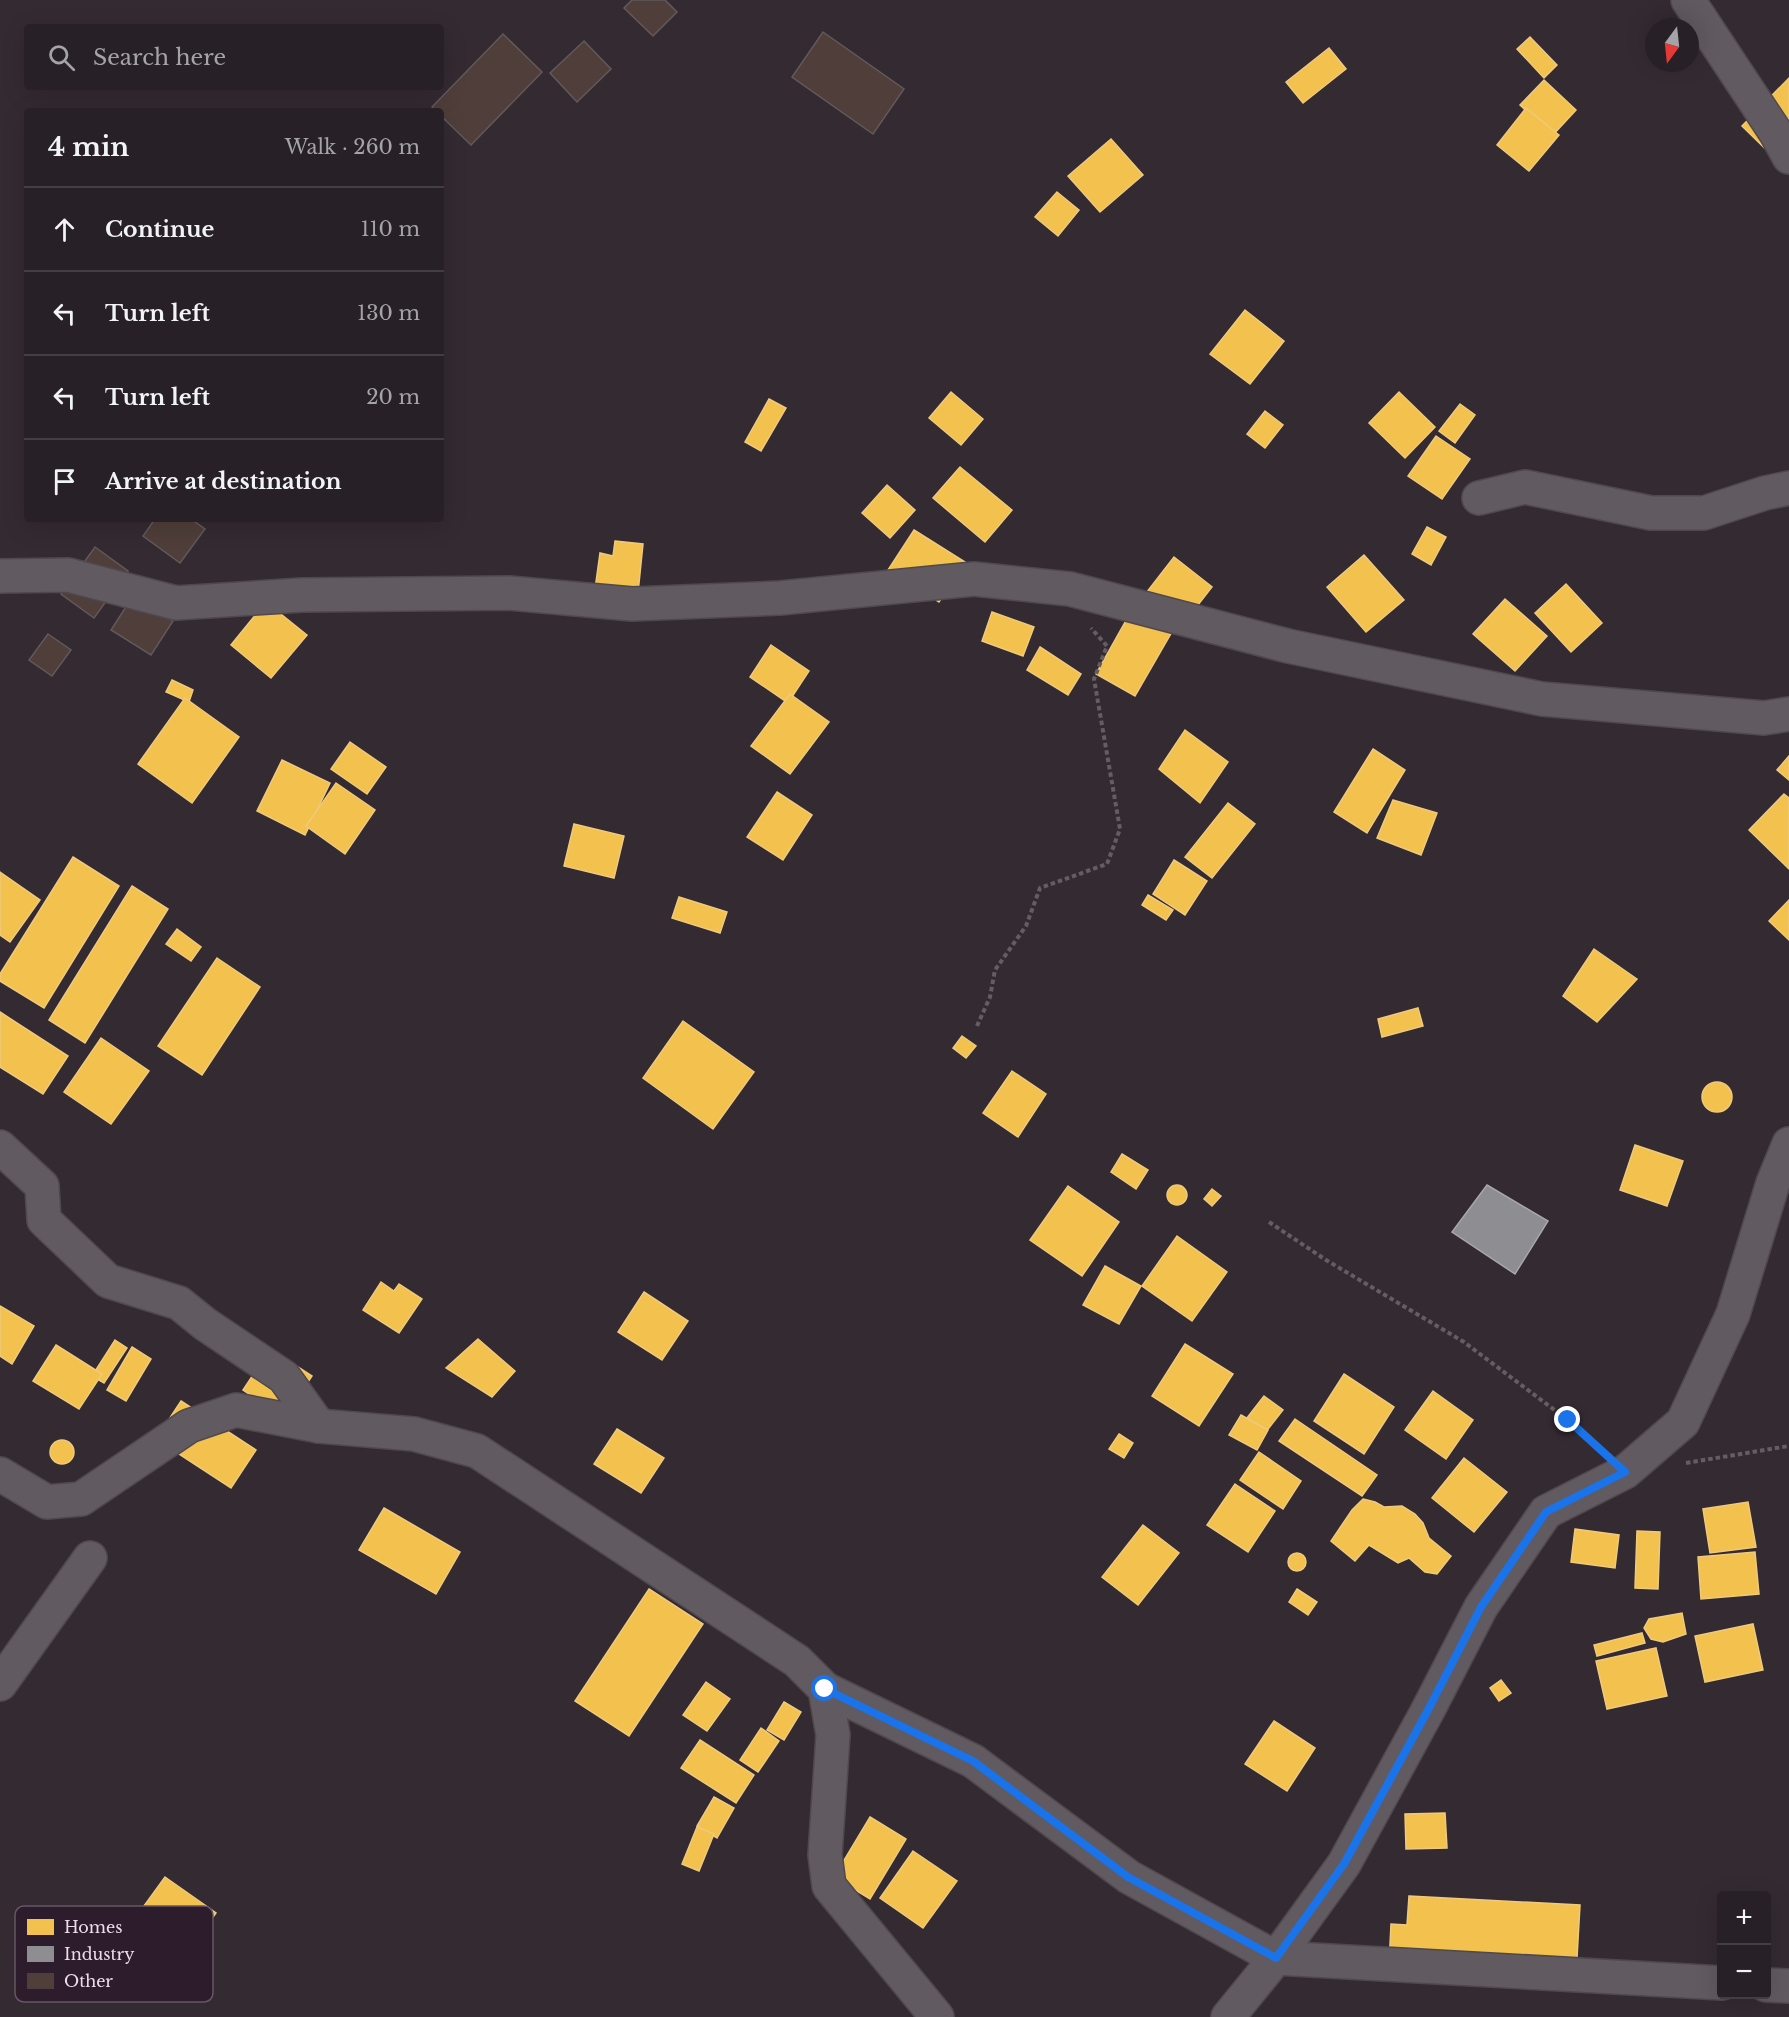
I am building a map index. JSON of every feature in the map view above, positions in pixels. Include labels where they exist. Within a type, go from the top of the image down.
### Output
[{"type":"street","points":[[1688,0],[1776,133],[1789,157]]},
{"type":"street","points":[[1479,498],[1525,487],[1651,513],[1704,513],[1765,493],[1789,488]]},
{"type":"street","points":[[0,576],[68,575],[176,603],[302,595],[509,593],[632,604],[780,598],[974,579],[1070,589],[1288,646],[1542,699],[1764,718],[1789,714]]},
{"type":"street","points":[[1228,2017],[1276,1958],[1344,1864],[1481,1607],[1546,1512],[1625,1472],[1683,1422],[1733,1314],[1773,1183],[1789,1144]]},
{"type":"street","points":[[0,1147],[42,1186],[44,1220],[108,1281],[179,1303],[205,1324],[284,1377],[320,1426]]},
{"type":"street","points":[[0,1474],[47,1502],[81,1498],[189,1426],[236,1410],[320,1426],[414,1434],[477,1451],[797,1660],[825,1689],[973,1761],[1128,1877],[1276,1958],[1717,1983]]},
{"type":"street","points":[[0,1684],[90,1558]]},
{"type":"street","points":[[825,1689],[833,1735],[825,1855],[829,1886],[937,2017]]},
{"type":"street","points":[[1771,1985],[1789,1986]]},
{"type":"path","points":[[977,1026],[990,997],[995,970],[1026,926],[1040,888],[1107,864],[1120,829],[1094,679],[1107,646],[1084,620],[1070,589]]},
{"type":"path","points":[[1269,1222],[1326,1260],[1464,1342],[1568,1420],[1625,1472]]},
{"type":"path","points":[[1684,1463],[1789,1446]]},
{"type":"building: Homes","points":[[1530,37],[1557,65],[1544,78],[1517,49]]},
{"type":"building: Homes","points":[[1329,48],[1346,69],[1303,103],[1286,82]]},
{"type":"building: Homes","points":[[1789,78],[1789,172],[1742,126]]},
{"type":"building: Homes","points":[[1544,80],[1576,110],[1552,136],[1520,105]]},
{"type":"building: Homes","points":[[1526,108],[1559,135],[1529,171],[1497,145]]},
{"type":"building: Homes","points":[[1111,139],[1143,175],[1100,212],[1068,176]]},
{"type":"building: Homes","points":[[1057,192],[1079,210],[1058,236],[1035,217]]},
{"type":"building: Homes","points":[[1245,310],[1284,341],[1250,384],[1210,354]]},
{"type":"building: Homes","points":[[951,392],[983,419],[961,445],[929,418]]},
{"type":"building: Homes","points":[[1399,392],[1435,427],[1405,458],[1369,423]]},
{"type":"building: Homes","points":[[769,399],[786,408],[761,451],[745,442]]},
{"type":"building: Homes","points":[[1460,404],[1475,415],[1455,443],[1439,431]]},
{"type":"building: Homes","points":[[1265,411],[1283,425],[1265,448],[1247,434]]},
{"type":"building: Homes","points":[[1436,436],[1470,459],[1442,499],[1408,476]]},
{"type":"building: Homes","points":[[960,467],[1012,510],[985,542],[933,498]]},
{"type":"building: Homes","points":[[887,485],[915,510],[890,538],[862,513]]},
{"type":"building: Homes","points":[[1427,527],[1446,537],[1431,565],[1412,554]]},
{"type":"building: Homes","points":[[914,530],[965,562],[939,602],[888,570]]},
{"type":"building: Homes","points":[[615,541],[643,544],[638,593],[595,589],[600,553],[613,556]]},
{"type":"building: Homes","points":[[1364,555],[1404,600],[1366,632],[1327,587]]},
{"type":"building: Homes","points":[[1174,557],[1212,587],[1177,632],[1139,602]]},
{"type":"building: Homes","points":[[1566,584],[1602,623],[1571,652],[1535,613]]},
{"type":"building: Homes","points":[[1505,599],[1547,636],[1515,671],[1473,634]]},
{"type":"building: Homes","points":[[266,602],[307,635],[271,678],[231,645]]},
{"type":"building: Homes","points":[[1133,608],[1173,630],[1135,696],[1096,674]]},
{"type":"building: Homes","points":[[992,612],[1034,627],[1023,656],[982,641]]},
{"type":"building: Homes","points":[[771,645],[809,671],[788,703],[750,677]]},
{"type":"building: Homes","points":[[1040,647],[1081,674],[1068,695],[1027,670]]},
{"type":"building: Homes","points":[[172,680],[193,690],[189,702],[166,692]]},
{"type":"building: Homes","points":[[790,694],[829,722],[790,774],[751,746]]},
{"type":"building: Homes","points":[[185,698],[239,737],[192,803],[138,764]]},
{"type":"building: Homes","points":[[1185,730],[1228,762],[1200,803],[1159,769]]},
{"type":"building: Homes","points":[[350,742],[386,767],[367,794],[331,769]]},
{"type":"building: Homes","points":[[1373,749],[1405,770],[1367,833],[1334,812]]},
{"type":"building: Homes","points":[[1789,756],[1789,780],[1777,770]]},
{"type":"building: Homes","points":[[282,760],[330,783],[305,835],[257,811]]},
{"type":"building: Homes","points":[[336,783],[375,810],[345,854],[306,826]]},
{"type":"building: Homes","points":[[777,792],[812,815],[783,860],[747,837]]},
{"type":"building: Homes","points":[[1784,794],[1789,798],[1789,869],[1749,830]]},
{"type":"building: Homes","points":[[1393,800],[1437,813],[1421,855],[1377,838]]},
{"type":"building: Homes","points":[[1228,803],[1255,824],[1212,878],[1185,857]]},
{"type":"building: Homes","points":[[574,824],[624,836],[614,878],[564,866]]},
{"type":"building: Homes","points":[[73,857],[119,886],[44,1008],[0,981],[0,974]]},
{"type":"building: Homes","points":[[1174,860],[1207,881],[1185,915],[1153,894]]},
{"type":"building: Homes","points":[[0,872],[40,900],[10,942],[0,935]]},
{"type":"building: Homes","points":[[132,886],[168,909],[85,1043],[49,1020]]},
{"type":"building: Homes","points":[[1148,895],[1173,910],[1166,920],[1142,905]]},
{"type":"building: Homes","points":[[679,897],[727,912],[720,933],[672,918]]},
{"type":"building: Homes","points":[[1789,900],[1789,940],[1769,921]]},
{"type":"building: Homes","points":[[177,929],[201,947],[191,961],[166,944]]},
{"type":"building: Homes","points":[[1594,949],[1637,979],[1597,1022],[1563,996]]},
{"type":"building: Homes","points":[[217,958],[260,987],[202,1075],[158,1046]]},
{"type":"building: Homes","points":[[1418,1008],[1423,1026],[1382,1037],[1378,1019]]},
{"type":"building: Homes","points":[[0,1012],[68,1056],[43,1094],[0,1067]]},
{"type":"building: Homes","points":[[683,1021],[754,1072],[713,1129],[643,1078]]},
{"type":"building: Homes","points":[[962,1036],[976,1046],[966,1058],[953,1048]]},
{"type":"building: Homes","points":[[101,1038],[149,1071],[111,1124],[64,1092]]},
{"type":"building: Homes","points":[[1012,1071],[1046,1094],[1018,1137],[983,1113]]},
{"type":"building: Homes","points":[[1717,1082],[1723,1083],[1731,1091],[1731,1103],[1723,1111],[1717,1112],[1711,1111],[1703,1103],[1702,1097],[1703,1091],[1711,1083]]},
{"type":"building: Homes","points":[[1635,1145],[1683,1161],[1667,1206],[1620,1190]]},
{"type":"building: Homes","points":[[1122,1154],[1148,1170],[1136,1189],[1111,1172]]},
{"type":"building: Homes","points":[[1177,1185],[1184,1188],[1187,1195],[1184,1202],[1177,1205],[1170,1202],[1167,1195],[1170,1188]]},
{"type":"building: Homes","points":[[1068,1186],[1119,1222],[1082,1276],[1030,1240]]},
{"type":"building: Homes","points":[[1212,1189],[1221,1196],[1212,1206],[1204,1199]]},
{"type":"building: Homes","points":[[1177,1236],[1227,1272],[1192,1321],[1142,1286]]},
{"type":"building: Homes","points":[[1105,1266],[1141,1286],[1119,1324],[1083,1305]]},
{"type":"building: Homes","points":[[381,1282],[394,1291],[399,1284],[422,1299],[399,1333],[363,1310]]},
{"type":"building: Homes","points":[[644,1292],[688,1321],[662,1360],[618,1332]]},
{"type":"building: Homes","points":[[0,1306],[34,1326],[12,1364],[0,1356]]},
{"type":"building: Homes","points":[[478,1339],[515,1371],[492,1397],[446,1368]]},
{"type":"building: Homes","points":[[115,1340],[127,1348],[104,1383],[92,1376]]},
{"type":"building: Homes","points":[[1185,1344],[1233,1374],[1199,1426],[1152,1396]]},
{"type":"building: Homes","points":[[56,1345],[102,1374],[79,1409],[33,1381]]},
{"type":"building: Homes","points":[[132,1347],[151,1359],[126,1401],[107,1390]]},
{"type":"building: Homes","points":[[270,1349],[312,1376],[284,1418],[243,1390]]},
{"type":"building: Homes","points":[[1344,1374],[1394,1407],[1364,1454],[1314,1421]]},
{"type":"building: Homes","points":[[1433,1391],[1473,1420],[1446,1459],[1405,1430]]},
{"type":"building: Homes","points":[[1264,1396],[1283,1410],[1265,1433],[1247,1418]]},
{"type":"building: Homes","points":[[181,1401],[256,1450],[231,1488],[156,1439]]},
{"type":"building: Homes","points":[[1241,1415],[1268,1430],[1257,1450],[1229,1435]]},
{"type":"building: Homes","points":[[1295,1419],[1377,1475],[1362,1496],[1279,1441]]},
{"type":"building: Homes","points":[[617,1429],[664,1458],[641,1493],[594,1464]]},
{"type":"building: Homes","points":[[1119,1434],[1133,1443],[1124,1458],[1109,1449]]},
{"type":"building: Homes","points":[[62,1440],[70,1444],[74,1452],[70,1460],[62,1464],[54,1460],[50,1452],[54,1444]]},
{"type":"building: Homes","points":[[1259,1452],[1301,1481],[1283,1509],[1240,1480]]},
{"type":"building: Homes","points":[[1464,1458],[1507,1492],[1474,1532],[1432,1498]]},
{"type":"building: Homes","points":[[1235,1484],[1275,1511],[1248,1552],[1207,1525]]},
{"type":"building: Homes","points":[[1363,1499],[1384,1507],[1402,1506],[1415,1514],[1423,1523],[1429,1538],[1451,1556],[1437,1574],[1425,1572],[1409,1558],[1398,1563],[1369,1545],[1355,1561],[1331,1541],[1352,1510]]},
{"type":"building: Homes","points":[[1748,1502],[1756,1547],[1710,1553],[1703,1509]]},
{"type":"building: Homes","points":[[384,1508],[460,1552],[436,1594],[359,1550]]},
{"type":"building: Homes","points":[[1143,1525],[1179,1553],[1138,1605],[1102,1577]]},
{"type":"building: Homes","points":[[1575,1529],[1619,1535],[1615,1568],[1571,1562]]},
{"type":"building: Homes","points":[[1637,1531],[1660,1532],[1658,1589],[1635,1588]]},
{"type":"building: Homes","points":[[1755,1552],[1759,1594],[1701,1599],[1698,1557]]},
{"type":"building: Homes","points":[[1293,1553],[1301,1553],[1306,1558],[1304,1569],[1293,1571],[1288,1566],[1288,1558]]},
{"type":"building: Homes","points":[[649,1589],[703,1624],[629,1736],[575,1701]]},
{"type":"building: Homes","points":[[1297,1589],[1317,1602],[1308,1615],[1289,1602]]},
{"type":"building: Homes","points":[[1682,1613],[1686,1634],[1663,1642],[1651,1639],[1644,1628],[1649,1619]]},
{"type":"building: Homes","points":[[1753,1624],[1763,1670],[1705,1682],[1695,1636]]},
{"type":"building: Homes","points":[[1642,1633],[1645,1643],[1597,1656],[1594,1645]]},
{"type":"building: Homes","points":[[1656,1648],[1667,1696],[1607,1709],[1596,1661]]},
{"type":"building: Homes","points":[[1501,1680],[1511,1693],[1499,1701],[1490,1688]]},
{"type":"building: Homes","points":[[706,1682],[730,1699],[707,1731],[683,1715]]},
{"type":"building: Homes","points":[[784,1702],[801,1712],[784,1740],[767,1730]]},
{"type":"building: Homes","points":[[1274,1721],[1315,1748],[1287,1791],[1245,1764]]},
{"type":"building: Homes","points":[[761,1728],[779,1741],[758,1772],[740,1760]]},
{"type":"building: Homes","points":[[700,1740],[754,1775],[736,1803],[681,1768]]},
{"type":"building: Homes","points":[[714,1797],[734,1808],[717,1838],[697,1826]]},
{"type":"building: Homes","points":[[1445,1813],[1447,1848],[1406,1849],[1405,1814]]},
{"type":"building: Homes","points":[[870,1817],[906,1839],[870,1899],[834,1877]]},
{"type":"building: Homes","points":[[697,1827],[714,1834],[699,1871],[682,1864]]},
{"type":"building: Homes","points":[[913,1851],[957,1881],[923,1928],[880,1898]]},
{"type":"building: Homes","points":[[165,1877],[206,1906],[144,1906]]},
{"type":"building: Homes","points":[[1409,1896],[1580,1905],[1576,1976],[1389,1965],[1391,1924],[1407,1925]]},
{"type":"building: Industry","points":[[1487,1185],[1548,1221],[1515,1274],[1452,1232]]},
{"type":"building: Other","points":[[632,0],[665,0],[677,12],[653,36],[624,8]]},
{"type":"building: Other","points":[[823,32],[904,89],[873,134],[792,77]]},
{"type":"building: Other","points":[[503,34],[542,72],[471,145],[444,119],[444,108],[432,107]]},
{"type":"building: Other","points":[[584,41],[611,69],[577,102],[550,73]]},
{"type":"building: Other","points":[[153,522],[195,522],[205,529],[180,563],[143,536]]},
{"type":"building: Other","points":[[95,547],[128,571],[94,618],[61,594]]},
{"type":"building: Other","points":[[133,596],[173,621],[151,655],[111,630]]},
{"type":"building: Other","points":[[48,634],[71,650],[52,676],[29,660]]},
{"type":"route","points":[[825,1689],[973,1761],[1128,1877],[1276,1958],[1344,1864],[1481,1607],[1546,1512],[1625,1472],[1568,1420]]}]
